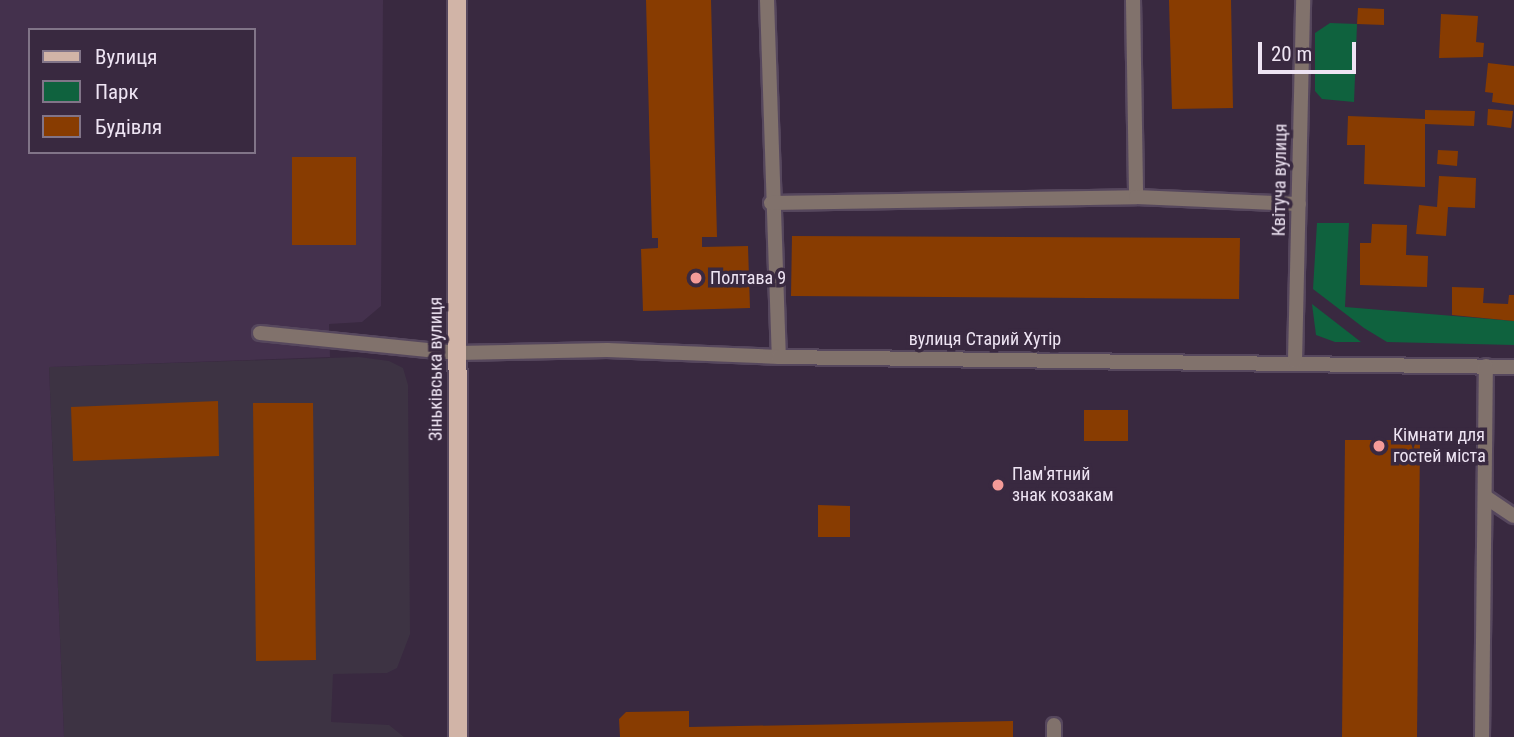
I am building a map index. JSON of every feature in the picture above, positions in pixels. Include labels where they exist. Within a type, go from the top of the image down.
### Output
[{"type":"main road","name":"Зіньківська вулиця","points":[[457,0],[458,737]]},
{"type":"street","points":[[768,0],[771,203],[779,357]]},
{"type":"street","points":[[1133,0],[1136,197]]},
{"type":"street","name":"Квітуча вулиця","points":[[1295,361],[1303,0]]},
{"type":"street","points":[[771,203],[1136,197],[1299,204]]},
{"type":"street","name":"вулиця Старий Хутір","points":[[260,333],[457,353],[607,350],[779,357],[1295,361],[1514,366]]},
{"type":"street","points":[[1482,737],[1487,498],[1486,366]]},
{"type":"street","points":[[1487,498],[1514,516]]},
{"type":"shaded area","points":[[0,0],[383,0],[381,306],[362,322],[329,324],[330,357],[49,367],[64,737],[0,737]]},
{"type":"shaded area","points":[[359,357],[389,361],[403,368],[408,385],[410,634],[397,668],[387,673],[333,674],[331,722],[389,725],[404,737],[64,737],[49,367]]},
{"type":"green space","points":[[1330,23],[1357,24],[1354,102],[1322,99],[1315,91],[1315,33]]},
{"type":"green space","points":[[1317,223],[1349,223],[1345,307],[1514,321],[1514,345],[1387,342],[1364,328],[1313,289]]},
{"type":"green space","points":[[1312,304],[1361,342],[1335,342],[1316,335]]},
{"type":"building","points":[[646,0],[711,0],[717,237],[702,237],[702,247],[748,246],[750,308],[643,311],[641,249],[658,248],[658,238],[652,238]]},
{"type":"building","points":[[1169,0],[1231,0],[1233,108],[1172,109]]},
{"type":"building","points":[[1358,8],[1384,9],[1384,25],[1357,24]]},
{"type":"building","points":[[1441,14],[1478,16],[1476,42],[1484,43],[1483,57],[1439,58]]},
{"type":"building","points":[[1488,63],[1514,66],[1514,105],[1492,102],[1493,93],[1485,92]]},
{"type":"building","points":[[1488,109],[1513,111],[1511,128],[1487,125]]},
{"type":"building","points":[[1425,110],[1475,111],[1474,126],[1425,124],[1425,187],[1364,184],[1365,145],[1347,145],[1348,116],[1425,119]]},
{"type":"building","points":[[1438,150],[1458,151],[1457,166],[1437,164]]},
{"type":"building","points":[[292,157],[356,157],[356,245],[292,245]]},
{"type":"building","points":[[1439,176],[1476,178],[1475,208],[1448,207],[1446,236],[1416,234],[1419,205],[1437,207]]},
{"type":"building","points":[[1372,224],[1407,225],[1406,255],[1428,256],[1427,287],[1360,285],[1360,243],[1371,243]]},
{"type":"building","points":[[792,236],[1240,238],[1239,299],[791,296]]},
{"type":"building","points":[[1452,287],[1484,288],[1483,303],[1508,304],[1509,295],[1514,295],[1514,321],[1452,315]]},
{"type":"building","points":[[218,401],[219,456],[73,461],[71,407]]},
{"type":"building","points":[[253,403],[313,403],[316,660],[256,661]]},
{"type":"building","points":[[1084,410],[1128,410],[1128,441],[1084,441]]},
{"type":"building","points":[[1345,440],[1420,440],[1417,737],[1342,737]]},
{"type":"building","points":[[818,505],[850,506],[850,537],[818,537]]},
{"type":"building","points":[[689,711],[689,727],[1013,721],[1013,737],[620,737],[619,719],[626,712]]},
{"type":"place","name":"Полтава 9","points":[[696,278]]},
{"type":"place","name":"Кімнати для гостей міста","points":[[1379,446]]},
{"type":"place","name":"Пам'ятний знак козакам","points":[[998,485]]}]
